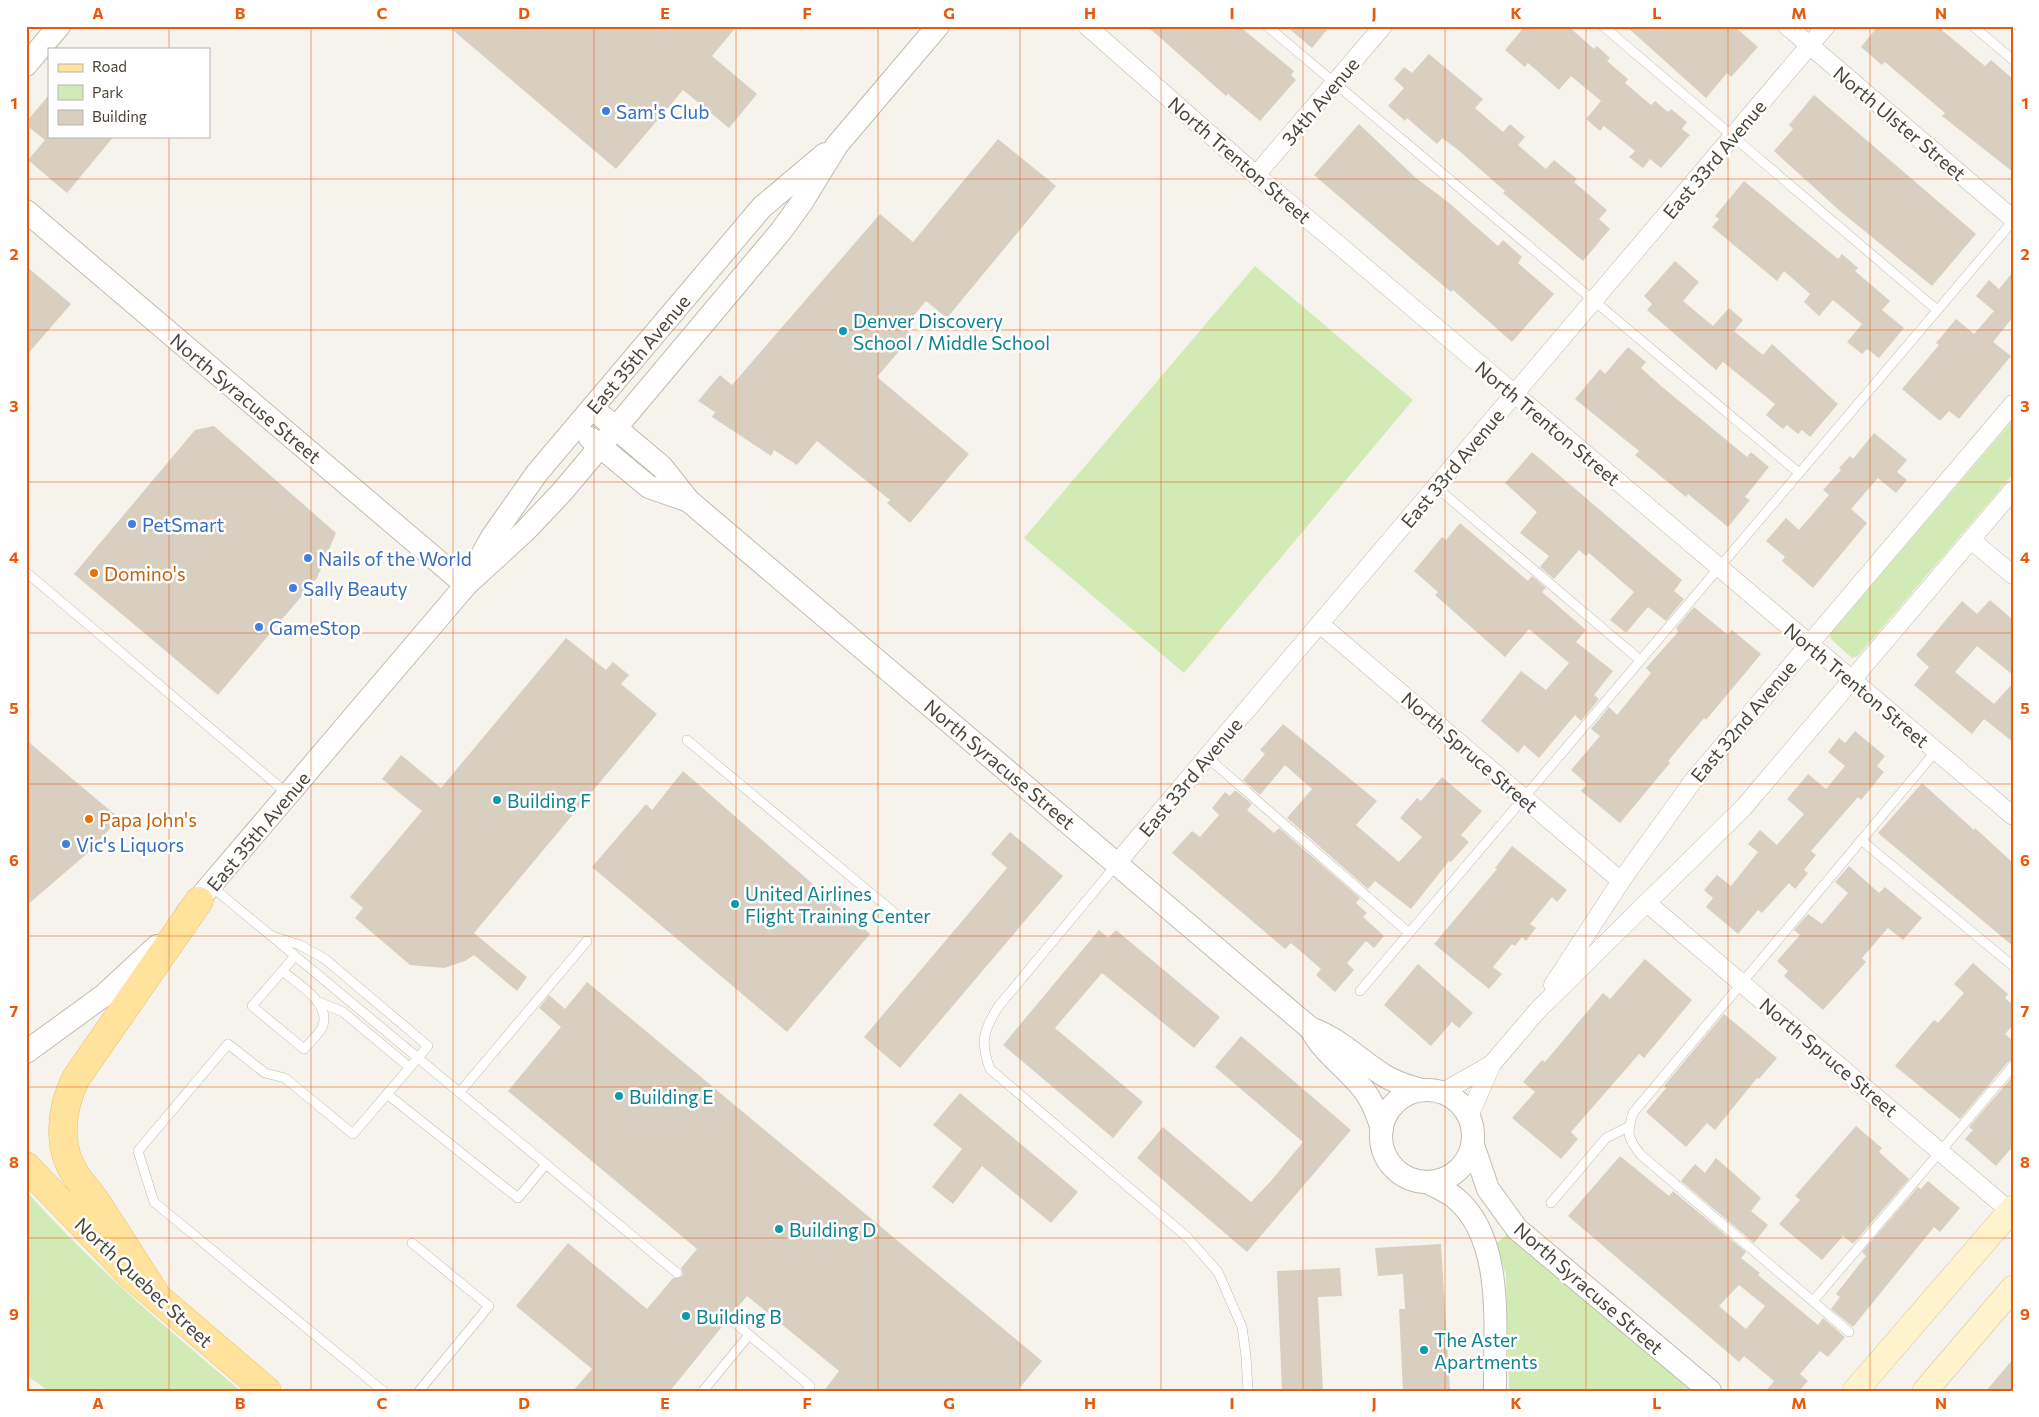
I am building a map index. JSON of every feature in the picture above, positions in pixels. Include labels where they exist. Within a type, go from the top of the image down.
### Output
[{"type":"main road","points":[[158,1298],[95,1198],[76,1176],[70,1163],[63,1131],[64,1112],[68,1094],[76,1078],[205,893]]},
{"type":"main road","name":"North Quebec Street","points":[[26,1166],[92,1236],[158,1298],[267,1391]]},
{"type":"main road","points":[[1855,1391],[2012,1210]]},
{"type":"main road","points":[[1925,1391],[2013,1288]]},
{"type":"street","points":[[26,65],[59,26]]},
{"type":"street","name":"East 35th Avenue","points":[[466,585],[492,537],[537,473],[762,207],[836,145],[938,26]]},
{"type":"street","name":"North Trenton Street","points":[[1087,26],[1256,175],[2013,816]]},
{"type":"street","name":"34th Avenue","points":[[1256,175],[1383,26]]},
{"type":"street","name":"North Ulster Street","points":[[1787,26],[2013,220]]},
{"type":"street","name":"East 33rd Avenue","points":[[1117,863],[1826,26]]},
{"type":"street","name":"East 35th Avenue","points":[[26,1052],[71,1022],[125,978],[205,893],[466,585],[525,531],[601,447],[782,231],[802,202],[836,145]]},
{"type":"street","name":"North Syracuse Street","points":[[26,211],[466,585]]},
{"type":"street","name":"East 32nd Avenue","points":[[1537,1011],[1621,881],[1693,781],[1808,643],[2013,404]]},
{"type":"street","name":"North Syracuse Street","points":[[592,408],[662,467],[689,501],[1310,1028],[1320,1045],[1367,1093],[1382,1129]]},
{"type":"street","name":"North Syracuse Street","points":[[577,426],[649,488],[689,501]]},
{"type":"street","name":"East 32nd Avenue","points":[[1469,1116],[1492,1064],[1537,1011],[1744,807],[2013,490]]},
{"type":"street","points":[[1971,540],[2013,575]]},
{"type":"street","name":"North Spruce Street","points":[[1320,624],[1621,881]]},
{"type":"street","name":"North Spruce Street","points":[[1648,903],[1940,1152],[2012,1210]]},
{"type":"street","name":"North Syracuse Street","points":[[1310,1028],[1331,1036],[1398,1083],[1432,1091]]},
{"type":"street","name":"East 32nd Avenue","points":[[1432,1091],[1492,1064]]},
{"type":"street","points":[[1427,1182],[1443,1179],[1456,1171],[1467,1159],[1472,1145],[1473,1130],[1469,1116],[1461,1104],[1432,1091],[1406,1095],[1395,1103],[1386,1115],[1382,1129],[1382,1145],[1388,1160],[1398,1171],[1412,1179],[1427,1182],[1454,1197],[1471,1216],[1483,1240],[1492,1263],[1495,1391]]},
{"type":"street","name":"North Syracuse Street","points":[[1472,1145],[1488,1190],[1517,1229],[1710,1391]]},
{"type":"lane","points":[[1267,26],[1799,474]]},
{"type":"lane","points":[[1603,26],[1937,310]]},
{"type":"lane","points":[[1973,26],[2013,60]]},
{"type":"lane","points":[[1360,992],[2013,220]]},
{"type":"lane","points":[[1436,487],[1640,660]]},
{"type":"lane","points":[[26,572],[288,794]]},
{"type":"lane","points":[[687,740],[903,920]]},
{"type":"lane","points":[[1849,1332],[1641,1155],[1629,1141],[1628,1127],[1633,1113],[1936,751]]},
{"type":"lane","points":[[1207,757],[1409,933]]},
{"type":"lane","points":[[1861,840],[2013,966]]},
{"type":"lane","points":[[1117,863],[998,1007],[986,1028],[983,1050],[990,1069],[1187,1237],[1218,1272],[1242,1327],[1248,1391]]},
{"type":"lane","points":[[205,893],[272,936],[677,1273]]},
{"type":"lane","points":[[272,936],[300,945],[325,960],[428,1046],[353,1134],[285,1078],[265,1073],[228,1044],[138,1151],[154,1202],[384,1391]]},
{"type":"lane","points":[[460,1092],[587,941]]},
{"type":"lane","points":[[295,956],[252,1006],[304,1049],[322,1028],[323,1015],[317,1001]]},
{"type":"lane","points":[[282,971],[317,1001],[343,1012],[410,1067]]},
{"type":"lane","points":[[1813,1301],[2013,1066]]},
{"type":"lane","points":[[387,1094],[518,1198],[546,1164]]},
{"type":"lane","points":[[1551,1203],[1606,1138],[1628,1127]]},
{"type":"lane","points":[[412,1243],[489,1306],[419,1391]]},
{"type":"lane","points":[[729,1318],[810,1386],[807,1391]]},
{"type":"lane","points":[[703,1391],[749,1335]]},
{"type":"green space","points":[[1255,266],[1413,400],[1184,673],[1024,538]]},
{"type":"green space","points":[[2013,420],[2013,474],[1858,656],[1852,658],[1831,639],[1830,634]]},
{"type":"green space","points":[[26,1191],[103,1270],[157,1320],[241,1391],[49,1391],[26,1375]]},
{"type":"green space","points":[[1508,1234],[1701,1391],[1509,1391],[1506,1275],[1496,1244]]},
{"type":"building","name":"Sam's Club","points":[[448,26],[737,26],[712,56],[757,94],[729,128],[683,90],[616,169]]},
{"type":"building","points":[[1147,26],[1239,26],[1294,71],[1291,75],[1296,80],[1260,121],[1228,94],[1226,96]]},
{"type":"building","points":[[1286,26],[1330,26],[1312,48]]},
{"type":"building","points":[[1525,26],[1568,26],[1594,49],[1597,46],[1610,58],[1607,61],[1628,79],[1625,83],[1651,105],[1655,101],[1668,112],[1671,109],[1687,122],[1682,129],[1690,135],[1661,168],[1650,159],[1643,168],[1629,157],[1635,151],[1604,126],[1600,131],[1586,119],[1601,101],[1571,76],[1559,90],[1528,63],[1525,67],[1505,50]]},
{"type":"building","points":[[1626,26],[1734,26],[1758,47],[1731,77],[1727,73],[1706,98]]},
{"type":"building","points":[[1878,26],[1937,26],[1985,66],[1991,60],[2013,79],[2013,172],[1942,116],[1945,113],[1885,62],[1882,65],[1861,47]]},
{"type":"building","points":[[1429,54],[1483,99],[1475,108],[1503,132],[1510,124],[1525,137],[1518,145],[1546,169],[1554,160],[1577,179],[1574,182],[1607,210],[1599,219],[1610,229],[1583,261],[1503,193],[1505,191],[1457,149],[1442,138],[1437,144],[1407,118],[1405,121],[1388,106],[1404,88],[1394,79],[1404,67],[1412,73]]},
{"type":"building","points":[[1814,95],[1976,234],[1932,286],[1840,211],[1774,151],[1793,129],[1789,125]]},
{"type":"building","points":[[48,96],[48,138],[112,138],[67,193],[28,160],[45,140],[26,125],[26,122]]},
{"type":"building","points":[[1359,124],[1416,178],[1448,202],[1498,246],[1503,240],[1522,257],[1518,263],[1554,294],[1512,342],[1453,290],[1451,292],[1314,175]]},
{"type":"building","name":"Denver Discovery School / Middle School","points":[[998,139],[1056,186],[947,318],[926,301],[904,327],[912,336],[877,377],[969,454],[910,523],[887,503],[890,500],[817,441],[797,465],[774,450],[771,456],[712,417],[715,412],[698,401],[720,375],[732,385],[880,214],[913,242]]},
{"type":"building","points":[[1744,181],[1838,259],[1842,254],[1858,268],[1855,271],[1890,301],[1882,310],[1904,328],[1879,358],[1867,349],[1862,354],[1847,342],[1862,324],[1833,300],[1819,316],[1804,302],[1810,294],[1784,271],[1777,281],[1712,227],[1719,219],[1715,216]]},
{"type":"building","points":[[1675,261],[1699,282],[1683,301],[1713,326],[1729,308],[1743,320],[1734,331],[1763,355],[1772,344],[1838,404],[1810,437],[1802,430],[1798,434],[1787,425],[1783,429],[1766,415],[1775,404],[1723,362],[1716,370],[1647,310],[1652,304],[1644,296]]},
{"type":"building","points":[[26,266],[71,304],[26,356]]},
{"type":"building","points":[[2013,272],[2013,317],[1993,342],[2011,356],[1959,419],[1949,411],[1940,421],[1902,389],[1939,345],[1936,343],[1956,319],[1974,334],[1994,311],[1976,296],[1989,280],[1999,289]]},
{"type":"building","points":[[1628,347],[1646,362],[1641,368],[1661,386],[1747,457],[1751,452],[1769,467],[1745,497],[1750,500],[1728,527],[1688,494],[1686,497],[1635,455],[1639,451],[1575,399],[1600,369],[1605,374]]},
{"type":"building","points":[[214,426],[336,533],[317,578],[218,695],[74,574],[195,430]]},
{"type":"building","points":[[1874,433],[1907,460],[1897,472],[1907,480],[1896,493],[1878,478],[1851,509],[1867,523],[1813,588],[1782,561],[1785,557],[1766,541],[1786,518],[1799,530],[1829,495],[1823,490],[1841,470],[1839,468],[1850,456],[1853,459]]},
{"type":"building","points":[[1532,452],[1682,580],[1674,591],[1684,599],[1666,621],[1648,607],[1626,633],[1610,620],[1634,592],[1589,553],[1586,556],[1579,550],[1554,579],[1540,567],[1549,556],[1520,533],[1537,512],[1505,483]]},
{"type":"building","points":[[1460,523],[1528,581],[1532,576],[1546,588],[1542,592],[1586,630],[1576,642],[1613,671],[1594,695],[1599,699],[1581,721],[1575,715],[1539,758],[1524,745],[1518,753],[1481,721],[1521,671],[1546,690],[1569,663],[1529,629],[1505,657],[1435,595],[1438,592],[1414,571],[1442,537],[1446,540]]},
{"type":"building","points":[[1990,600],[2013,620],[2013,675],[1977,646],[1955,672],[1994,704],[2013,683],[2013,742],[1984,719],[1972,734],[1914,685],[1929,667],[1916,655],[1962,601],[1977,614]]},
{"type":"building","points":[[1694,607],[1728,635],[1732,630],[1761,654],[1706,720],[1704,718],[1668,761],[1670,763],[1620,823],[1581,791],[1587,784],[1571,770],[1600,736],[1591,729],[1609,707],[1617,715],[1651,673],[1646,668],[1678,632],[1676,628]]},
{"type":"building","name":"Building F","points":[[566,638],[606,670],[613,662],[629,675],[621,684],[657,714],[474,933],[527,977],[517,991],[474,955],[465,961],[444,968],[410,965],[355,918],[363,908],[350,897],[422,811],[382,779],[401,755],[441,788]]},
{"type":"building","points":[[1283,724],[1377,801],[1356,825],[1399,862],[1422,837],[1400,818],[1417,798],[1421,801],[1442,777],[1482,811],[1461,835],[1469,842],[1451,862],[1449,861],[1411,909],[1375,881],[1368,889],[1287,818],[1312,789],[1285,765],[1260,795],[1243,780],[1265,754],[1260,750]]},
{"type":"building","points":[[1855,731],[1885,756],[1877,766],[1884,772],[1861,800],[1858,797],[1811,851],[1816,855],[1804,870],[1808,873],[1795,889],[1789,883],[1762,913],[1758,910],[1738,934],[1706,907],[1713,898],[1704,890],[1717,875],[1731,886],[1758,852],[1748,844],[1760,830],[1777,845],[1804,814],[1787,799],[1808,774],[1826,789],[1845,766],[1828,752],[1839,738],[1845,743]]},
{"type":"building","points":[[26,740],[119,818],[90,851],[26,906]]},
{"type":"building","name":"United Airlines Flight Training Center","points":[[683,771],[870,934],[787,1032],[592,867],[646,804],[652,810]]},
{"type":"building","points":[[1922,783],[2013,863],[2013,946],[1878,833]]},
{"type":"building","points":[[1235,790],[1252,804],[1247,810],[1274,833],[1279,828],[1360,898],[1356,903],[1367,913],[1363,917],[1384,936],[1374,948],[1366,941],[1347,963],[1354,970],[1335,992],[1316,975],[1321,969],[1291,943],[1285,949],[1172,853],[1192,831],[1200,837],[1219,815],[1212,808],[1225,792],[1230,796]]},
{"type":"building","points":[[1010,832],[1063,876],[900,1068],[864,1037],[1007,868],[991,854]]},
{"type":"building","points":[[1512,846],[1567,890],[1557,902],[1552,897],[1530,924],[1536,928],[1526,941],[1522,937],[1515,946],[1512,944],[1493,967],[1502,974],[1489,989],[1434,944],[1497,869],[1495,868]]},
{"type":"building","points":[[1849,866],[1879,893],[1885,887],[1922,918],[1903,940],[1888,928],[1862,958],[1866,962],[1823,1010],[1784,976],[1788,971],[1777,961],[1800,935],[1794,930],[1808,914],[1822,924],[1848,893],[1835,882]]},
{"type":"building","points":[[1099,930],[1108,938],[1116,930],[1220,1017],[1194,1048],[1102,973],[1055,1028],[1143,1102],[1113,1138],[1003,1045]]},
{"type":"building","points":[[1645,959],[1692,1000],[1644,1058],[1639,1054],[1571,1132],[1578,1139],[1561,1159],[1512,1118],[1535,1092],[1523,1082],[1542,1060],[1545,1062],[1603,993],[1610,999]]},
{"type":"building","points":[[1973,963],[2008,994],[2005,998],[2013,1005],[2013,1025],[2005,1034],[2013,1041],[2013,1060],[2008,1062],[1960,1119],[1895,1066],[1934,1020],[1938,1023],[1964,993],[1954,984]]},
{"type":"building","points":[[1418,964],[1473,1013],[1459,1028],[1452,1022],[1431,1046],[1384,1005]]},
{"type":"building","points":[[587,982],[1042,1361],[1017,1391],[824,1391],[839,1371],[747,1296],[733,1313],[727,1312],[724,1314],[725,1323],[670,1391],[573,1391],[592,1369],[516,1306],[568,1243],[647,1309],[673,1278],[681,1277],[683,1274],[681,1268],[697,1249],[508,1091],[561,1027],[539,1008],[549,995],[565,1009]]},
{"type":"building","points":[[1724,1014],[1777,1058],[1759,1079],[1757,1078],[1715,1130],[1707,1123],[1686,1147],[1646,1112],[1666,1088],[1664,1086]]},
{"type":"building","points":[[1241,1036],[1351,1130],[1247,1252],[1137,1158],[1163,1127],[1251,1202],[1270,1182],[1303,1142],[1215,1067]]},
{"type":"building","points":[[2013,1076],[2013,1146],[1996,1166],[1965,1139],[1973,1130],[1969,1127]]},
{"type":"building","points":[[960,1093],[1078,1192],[1051,1223],[982,1166],[953,1204],[932,1187],[962,1149],[933,1125]]},
{"type":"building","points":[[1856,1126],[1882,1148],[1879,1152],[1909,1179],[1853,1244],[1843,1236],[1822,1260],[1779,1224],[1800,1200],[1795,1196]]},
{"type":"building","points":[[1620,1156],[1669,1196],[1673,1191],[1746,1252],[1741,1258],[1760,1273],[1758,1275],[1818,1325],[1823,1318],[1845,1337],[1828,1357],[1820,1351],[1800,1374],[1808,1381],[1799,1391],[1766,1391],[1774,1381],[1744,1356],[1739,1362],[1568,1216]],"holes":[[[1739,1285],[1765,1306],[1746,1329],[1719,1306]]]},
{"type":"building","points":[[1716,1158],[1761,1198],[1751,1211],[1768,1225],[1754,1243],[1681,1181],[1695,1164],[1705,1173]]},
{"type":"building","points":[[1928,1181],[1960,1208],[1940,1232],[1934,1227],[1853,1327],[1831,1309],[1840,1297],[1836,1294],[1866,1256],[1862,1252],[1918,1187],[1921,1189]]},
{"type":"building","name":"The Aster Apartments","points":[[1441,1244],[1450,1391],[1403,1391],[1399,1309],[1405,1309],[1403,1274],[1378,1276],[1375,1248]]},
{"type":"building","points":[[1340,1268],[1342,1296],[1318,1297],[1323,1391],[1282,1391],[1277,1271]]},
{"type":"building","points":[[2013,1359],[2013,1391],[1986,1391]]},
{"type":"place","name":"Sam's Club","points":[[606,111]]},
{"type":"place","name":"Denver Discovery School / Middle School","points":[[843,331]]},
{"type":"place","name":"PetSmart","points":[[132,524]]},
{"type":"place","name":"Nails of the World","points":[[308,558]]},
{"type":"place","name":"Domino's","points":[[94,573]]},
{"type":"place","name":"Sally Beauty","points":[[293,588]]},
{"type":"place","name":"GameStop","points":[[259,627]]},
{"type":"place","name":"Building F","points":[[497,800]]},
{"type":"place","name":"Papa John's","points":[[89,819]]},
{"type":"place","name":"Vic's Liquors","points":[[66,844]]},
{"type":"place","name":"United Airlines Flight Training Center","points":[[735,904]]},
{"type":"place","name":"Building E","points":[[619,1096]]},
{"type":"place","name":"Building D","points":[[779,1229]]},
{"type":"place","name":"Building B","points":[[686,1316]]},
{"type":"place","name":"The Aster Apartments","points":[[1424,1350]]}]
